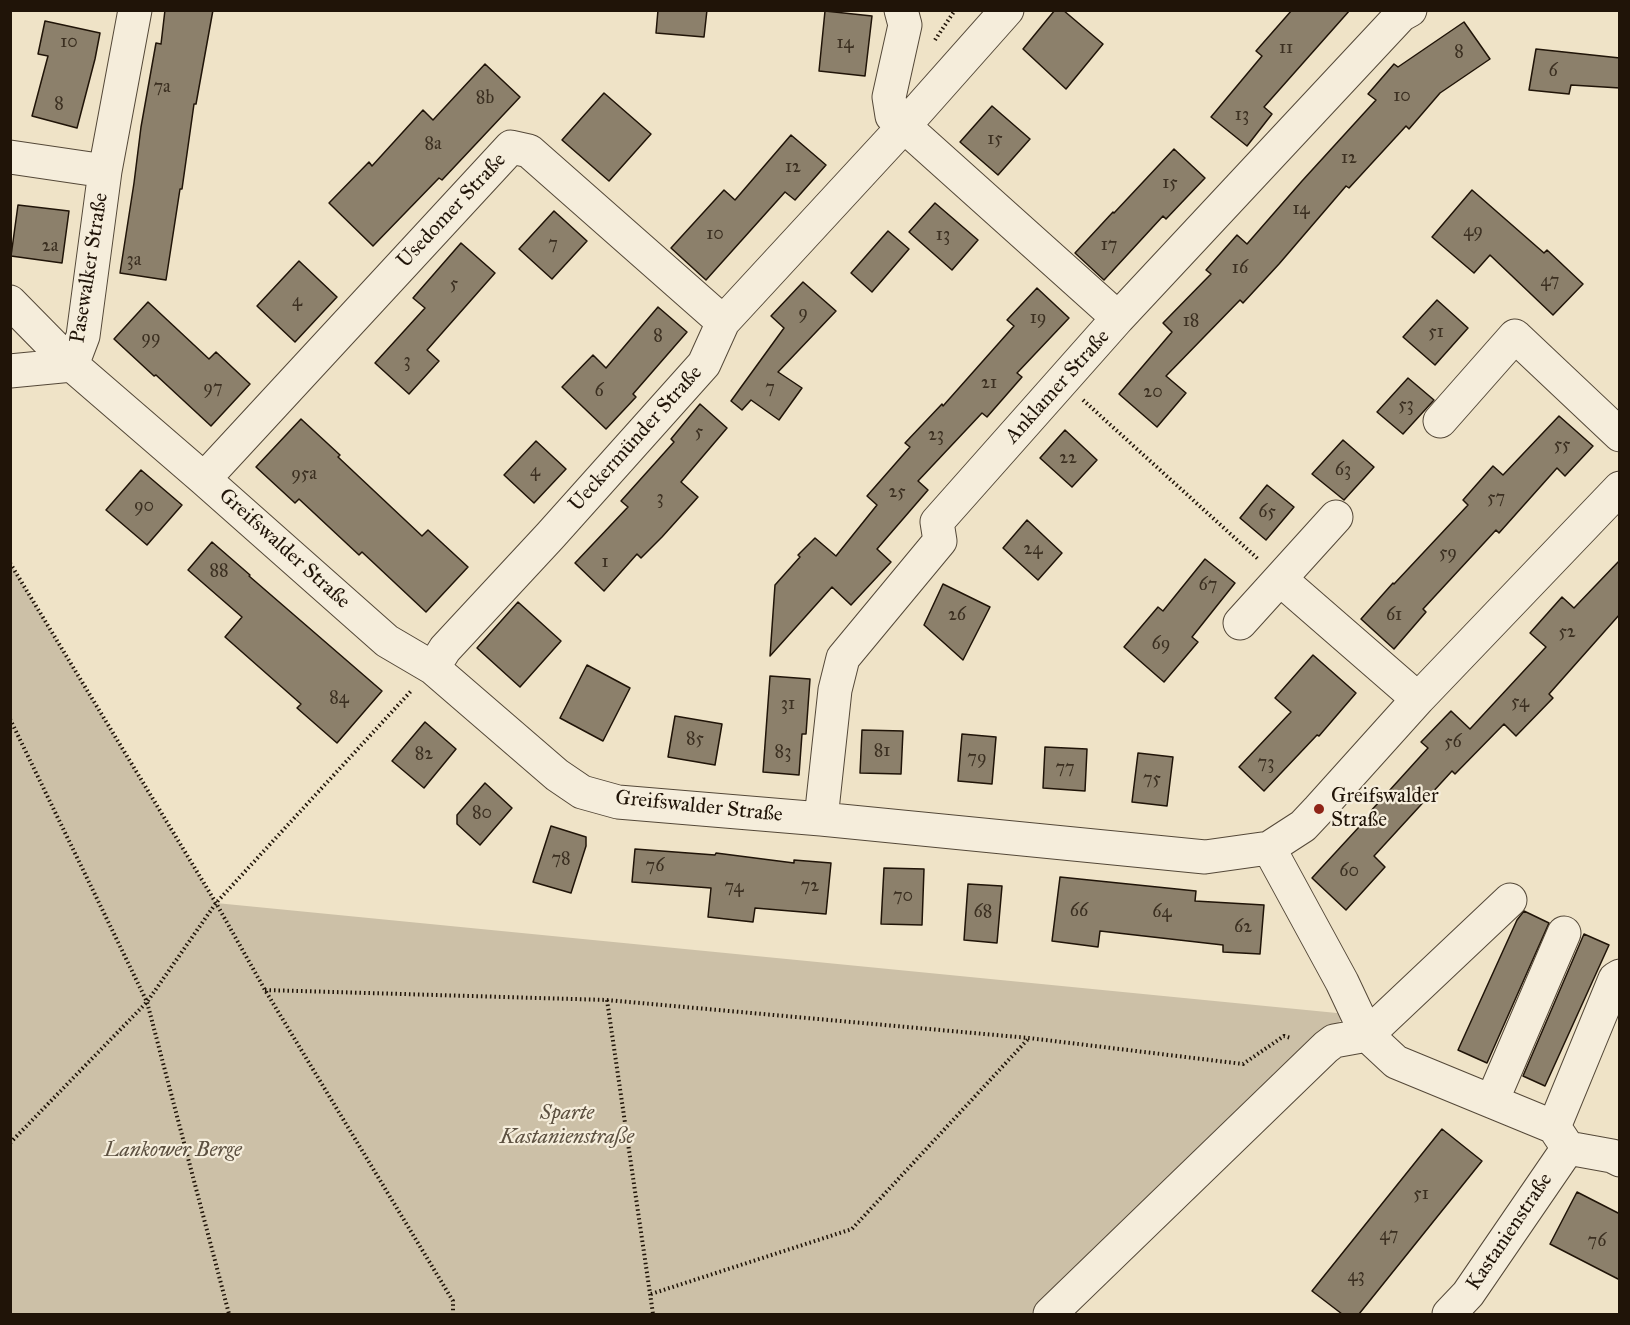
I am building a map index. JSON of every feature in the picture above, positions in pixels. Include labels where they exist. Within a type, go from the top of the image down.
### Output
[{"type":"street","name":"Pasewalker Straße","points":[[72,365],[83,336],[105,171],[135,10]]},
{"type":"street","points":[[900,10],[905,25],[889,97],[892,116],[1118,318]]},
{"type":"street","name":"Ueckermünder Straße","points":[[433,668],[444,649],[557,528],[704,364],[723,322],[1007,10]]},
{"type":"street","name":"Anklamer Straße","points":[[821,819],[835,690],[843,658],[940,541],[937,522],[1118,318],[1401,15],[1410,10]]},
{"type":"street","name":"Usedomer Straße","points":[[204,479],[511,147],[530,151],[723,322]]},
{"type":"street","name":"Pasewalker Straße","points":[[10,157],[105,171]]},
{"type":"street","name":"Greifswalder Straße","points":[[10,302],[72,365],[387,641],[433,668],[557,775],[582,792],[618,802],[821,819],[1205,857],[1269,848],[1303,826],[1418,699],[1619,489]]},
{"type":"street","points":[[1440,421],[1515,336],[1620,435]]},
{"type":"street","points":[[10,371],[72,365]]},
{"type":"street","points":[[1240,623],[1336,517]]},
{"type":"street","points":[[1280,579],[1418,699]]},
{"type":"street","points":[[1269,848],[1342,982],[1366,1035],[1396,1062],[1492,1101],[1561,1137],[1620,1160]]},
{"type":"street","points":[[1050,1314],[1326,1047],[1334,1041],[1366,1035],[1510,900]]},
{"type":"street","points":[[1492,1101],[1564,933]]},
{"type":"street","name":"Kastanienstraße","points":[[1449,1314],[1468,1294],[1561,1137],[1615,979],[1620,976]]},
{"type":"path","points":[[1063,382],[1280,579]]},
{"type":"path","points":[[10,563],[216,903],[265,990],[453,1302],[453,1314]]},
{"type":"path","points":[[10,1143],[147,1002],[216,903],[433,668]]},
{"type":"path","points":[[10,718],[147,1002],[229,1314]]},
{"type":"path","points":[[265,990],[607,1000],[1029,1038],[1243,1064],[1284,1036],[1326,1047]]},
{"type":"path","points":[[607,1000],[653,1314]]},
{"type":"path","points":[[651,1294],[852,1229],[1029,1038]]},
{"type":"green space","name":"Sparte Kastanienstraße","points":[[10,563],[216,903],[1347,1014],[1054,1314],[11,1314]]},
{"type":"building","points":[[165,10],[213,10],[196,104],[194,104],[166,280],[120,273],[141,127],[156,43],[161,44]]},
{"type":"building","points":[[658,10],[707,10],[704,37],[656,33]]},
{"type":"building","points":[[1055,10],[1063,10],[1103,44],[1066,89],[1023,49]]},
{"type":"building","points":[[1292,10],[1350,10],[1264,107],[1272,114],[1247,146],[1211,117],[1262,56],[1256,51]]},
{"type":"building","points":[[825,11],[872,16],[865,76],[819,71]]},
{"type":"building","points":[[45,21],[100,33],[77,128],[32,116],[48,56],[38,54]]},
{"type":"building","points":[[1464,22],[1490,59],[1440,93],[1409,129],[1406,126],[1349,188],[1346,186],[1243,303],[1240,300],[1166,376],[1186,393],[1157,427],[1119,394],[1172,332],[1163,323],[1211,274],[1206,270],[1237,235],[1247,244],[1376,100],[1368,94],[1394,64],[1398,67]]},
{"type":"building","points":[[1536,49],[1620,58],[1620,88],[1571,85],[1569,94],[1529,90]]},
{"type":"building","points":[[485,64],[520,97],[442,180],[439,178],[373,246],[329,203],[369,162],[372,166],[423,110],[433,120]]},
{"type":"building","points":[[604,93],[651,134],[609,181],[562,140]]},
{"type":"building","points":[[992,106],[1030,139],[998,175],[960,142]]},
{"type":"building","points":[[791,135],[826,165],[795,200],[785,192],[706,280],[671,248],[724,190],[735,200]]},
{"type":"building","points":[[1174,149],[1205,178],[1166,219],[1163,216],[1104,280],[1075,253]]},
{"type":"building","points":[[1472,190],[1544,253],[1547,250],[1583,284],[1553,315],[1490,255],[1474,273],[1432,237]]},
{"type":"building","points":[[935,203],[978,240],[952,270],[909,232]]},
{"type":"building","points":[[18,205],[69,211],[62,263],[11,256]]},
{"type":"building","points":[[554,211],[587,241],[552,279],[519,249]]},
{"type":"building","points":[[888,231],[909,249],[872,292],[851,273]]},
{"type":"building","points":[[461,243],[495,273],[427,350],[439,361],[409,394],[375,363],[425,308],[413,298]]},
{"type":"building","points":[[299,261],[337,297],[295,342],[257,306]]},
{"type":"building","points":[[803,282],[836,311],[778,372],[802,388],[779,420],[751,400],[742,410],[731,401],[784,328],[771,316]]},
{"type":"building","points":[[1037,288],[1069,318],[1017,373],[1022,377],[987,417],[982,413],[918,481],[928,490],[877,549],[891,562],[851,605],[832,587],[770,656],[775,585],[800,557],[798,555],[815,538],[836,556],[877,505],[867,496],[910,447],[905,443],[942,404],[943,406],[1014,326],[1007,320]]},
{"type":"building","points":[[1437,300],[1468,328],[1435,365],[1403,337]]},
{"type":"building","points":[[148,302],[209,359],[216,352],[250,384],[211,426],[114,339]]},
{"type":"building","points":[[658,307],[687,332],[633,394],[636,397],[606,429],[562,387],[593,355],[606,368]]},
{"type":"building","points":[[1408,378],[1434,400],[1403,434],[1377,412]]},
{"type":"building","points":[[700,404],[727,428],[681,482],[698,497],[641,558],[637,554],[604,591],[575,563],[628,507],[621,501],[674,442],[671,439]]},
{"type":"building","points":[[1559,416],[1593,446],[1565,476],[1557,468],[1499,533],[1496,530],[1423,609],[1426,612],[1394,649],[1361,619],[1468,505],[1463,500],[1493,466],[1503,475]]},
{"type":"building","points":[[301,419],[422,536],[428,530],[468,567],[426,612],[362,552],[359,555],[299,499],[295,503],[256,467]]},
{"type":"building","points":[[1065,430],[1097,460],[1072,487],[1040,458]]},
{"type":"building","points":[[1343,440],[1374,467],[1344,500],[1312,474]]},
{"type":"building","points":[[536,441],[566,469],[534,503],[504,475]]},
{"type":"building","points":[[141,470],[182,505],[147,545],[106,510]]},
{"type":"building","points":[[1267,485],[1294,507],[1266,540],[1240,518]]},
{"type":"building","points":[[1027,520],[1062,553],[1038,580],[1003,548]]},
{"type":"building","points":[[212,542],[382,691],[337,743],[297,708],[301,704],[225,637],[242,617],[188,570]]},
{"type":"building","points":[[1205,559],[1235,583],[1192,637],[1198,642],[1164,682],[1124,647],[1158,607],[1163,611]]},
{"type":"building","points":[[1620,560],[1620,614],[1549,694],[1553,698],[1516,736],[1504,724],[1455,774],[1452,771],[1374,856],[1385,867],[1346,910],[1312,878],[1428,748],[1421,742],[1451,711],[1470,729],[1546,647],[1530,633],[1562,597],[1574,608]]},
{"type":"building","points":[[943,584],[990,607],[963,660],[924,625]]},
{"type":"building","points":[[518,602],[561,641],[520,687],[477,648]]},
{"type":"building","points":[[1313,655],[1356,693],[1319,736],[1317,735],[1264,791],[1239,767],[1291,712],[1275,698]]},
{"type":"building","points":[[587,665],[630,688],[603,741],[560,718]]},
{"type":"building","points":[[770,676],[810,679],[806,734],[802,734],[799,775],[763,772]]},
{"type":"building","points":[[675,716],[722,724],[715,765],[668,757]]},
{"type":"building","points":[[425,722],[456,749],[424,788],[392,761]]},
{"type":"building","points":[[862,730],[903,731],[901,774],[860,773]]},
{"type":"building","points":[[962,734],[996,737],[992,784],[958,781]]},
{"type":"building","points":[[1045,747],[1087,749],[1085,791],[1043,788]]},
{"type":"building","points":[[1138,753],[1173,757],[1167,806],[1132,802]]},
{"type":"building","points":[[485,783],[512,808],[480,845],[457,824],[457,815]]},
{"type":"building","points":[[551,826],[586,837],[586,846],[571,893],[533,882]]},
{"type":"building","points":[[635,849],[715,855],[716,853],[794,863],[794,860],[831,863],[826,914],[755,908],[753,922],[708,917],[711,888],[632,882]]},
{"type":"building","points":[[884,868],[924,869],[922,925],[881,924]]},
{"type":"building","points":[[1060,877],[1196,891],[1195,901],[1264,905],[1260,954],[1223,952],[1223,945],[1100,931],[1098,947],[1052,941]]},
{"type":"building","points":[[968,884],[1002,886],[997,943],[964,940]]},
{"type":"building","points":[[1524,911],[1549,923],[1487,1063],[1458,1050],[1517,920]]},
{"type":"building","points":[[1584,934],[1609,945],[1545,1086],[1523,1076]]},
{"type":"building","points":[[1442,1129],[1482,1161],[1359,1314],[1342,1314],[1312,1291]]},
{"type":"building","points":[[1577,1192],[1620,1214],[1620,1280],[1550,1244]]},
{"type":"place","name":"Greifswalder Straße","points":[[1319,809]]},
{"type":"park label","name":"Lankower Berge","points":[[173,1151]]}]
